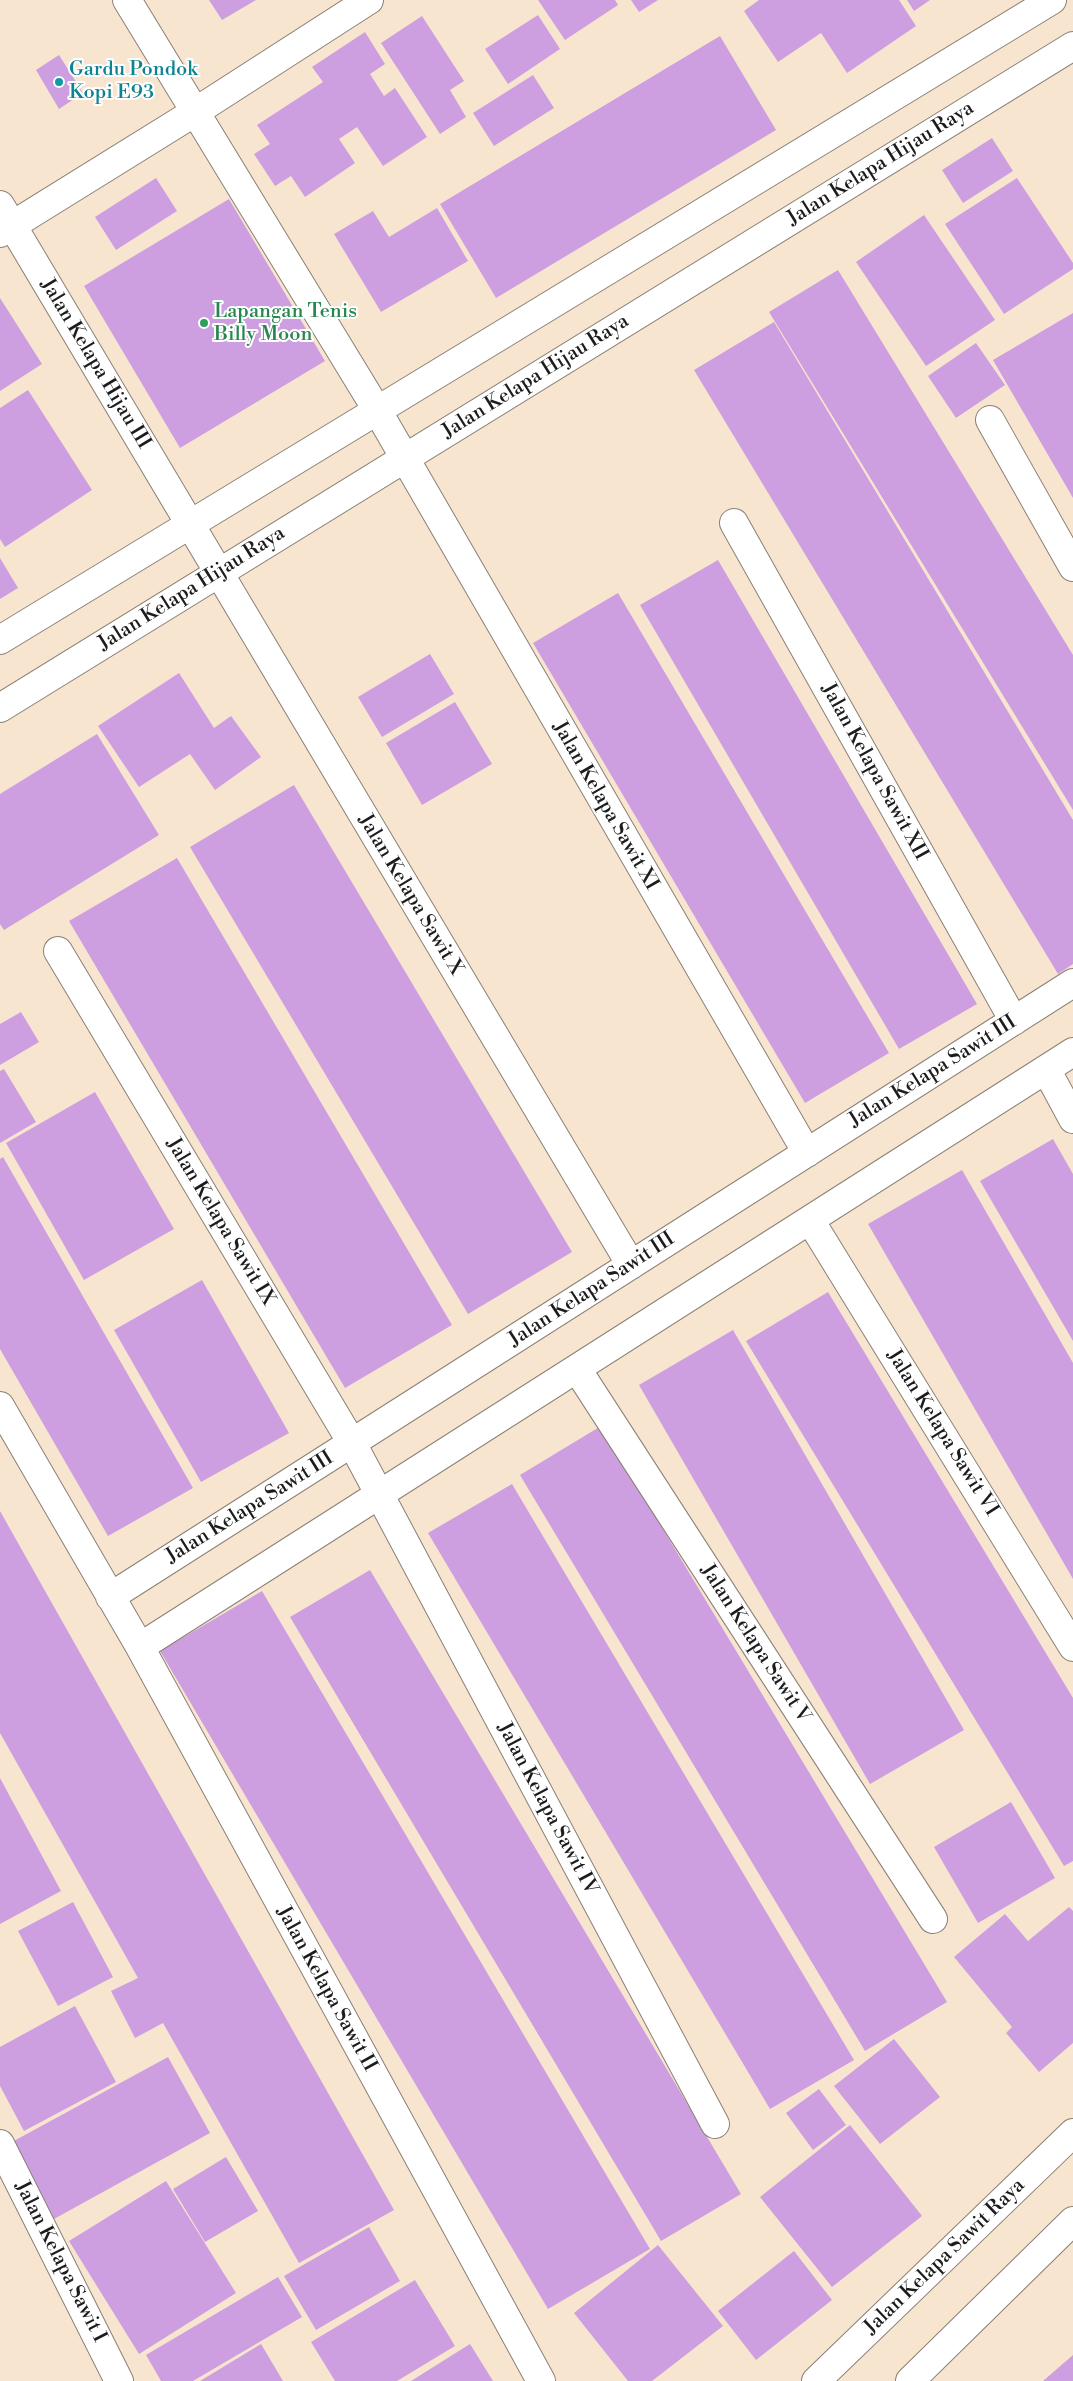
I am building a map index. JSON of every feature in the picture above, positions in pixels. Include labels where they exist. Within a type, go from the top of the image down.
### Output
[{"type":"street","name":"Jalan Kelapa Sawit XI","points":[[127,0],[377,410],[807,1153]]},
{"type":"street","points":[[4,221],[195,112],[369,0]]},
{"type":"street","points":[[0,640],[1052,0]]},
{"type":"street","name":"Jalan Kelapa Hijau Raya","points":[[0,708],[1073,46]]},
{"type":"street","name":"Jalan Kelapa Hijau III","points":[[4,221],[191,524]]},
{"type":"street","points":[[990,420],[1073,567]]},
{"type":"street","name":"Jalan Kelapa Sawit X","points":[[191,524],[218,573],[631,1265]]},
{"type":"street","name":"Jalan Kelapa Sawit XII","points":[[734,524],[1014,1021]]},
{"type":"street","name":"Jalan Kelapa Sawit IX","points":[[58,951],[352,1443],[379,1494]]},
{"type":"street","name":"Jalan Kelapa Sawit III","points":[[110,1597],[1073,983]]},
{"type":"street","points":[[140,1647],[1073,1052]]},
{"type":"street","points":[[1046,1069],[1073,1119]]},
{"type":"street","name":"Jalan Kelapa Sawit VI","points":[[810,1220],[1073,1647]]},
{"type":"street","name":"Jalan Kelapa Sawit V","points":[[577,1369],[932,1919]]},
{"type":"street","points":[[0,1406],[110,1597]]},
{"type":"street","name":"Jalan Kelapa Sawit IV","points":[[379,1494],[715,2124]]},
{"type":"street","name":"Jalan Kelapa Sawit II","points":[[110,1597],[140,1647],[541,2381]]},
{"type":"street","name":"Jalan Kelapa Sawit Raya","points":[[816,2381],[1073,2132]]},
{"type":"street","name":"Jalan Kelapa Sawit I","points":[[0,2144],[119,2381]]},
{"type":"street","points":[[910,2381],[1073,2221]]},
{"type":"building","points":[[209,0],[256,0],[222,20]]},
{"type":"building","points":[[538,0],[615,0],[618,5],[565,40]]},
{"type":"building","points":[[631,0],[658,0],[639,12]]},
{"type":"building","points":[[759,0],[899,0],[916,26],[847,73],[821,33],[778,62],[744,11]]},
{"type":"building","points":[[907,0],[930,0],[914,11]]},
{"type":"building","points":[[538,15],[560,49],[508,84],[485,49]]},
{"type":"building","points":[[422,16],[464,81],[450,90],[466,117],[440,134],[381,43]]},
{"type":"building","points":[[365,32],[385,64],[370,74],[384,96],[395,88],[427,137],[383,166],[357,127],[339,139],[355,163],[305,197],[291,176],[275,186],[254,154],[270,144],[257,125],[323,82],[312,67]]},
{"type":"building","points":[[720,36],[776,130],[496,298],[440,204]]},
{"type":"building","name":"Gardu Pondok Kopi E93","points":[[59,55],[83,93],[59,109],[36,70]]},
{"type":"building","points":[[533,75],[554,108],[494,146],[473,113]]},
{"type":"building","points":[[992,138],[1013,171],[963,203],[942,170]]},
{"type":"building","points":[[156,178],[177,211],[116,250],[95,217]]},
{"type":"building","points":[[1017,178],[1073,263],[1073,269],[1004,314],[945,224]]},
{"type":"building","name":"Lapangan Tenis Billy Moon","points":[[229,199],[325,361],[180,448],[84,286]]},
{"type":"building","points":[[437,208],[468,261],[381,312],[334,234],[373,211],[389,237]]},
{"type":"building","points":[[924,215],[995,320],[926,366],[856,262]]},
{"type":"building","points":[[838,270],[1073,655],[1073,810],[769,312]]},
{"type":"building","points":[[0,298],[42,364],[0,391]]},
{"type":"building","points":[[1073,313],[1073,498],[993,360]]},
{"type":"building","points":[[774,322],[1073,820],[1073,964],[1058,974],[694,370]]},
{"type":"building","points":[[976,343],[1005,385],[956,418],[928,376]]},
{"type":"building","points":[[28,390],[92,490],[5,547],[0,539],[0,408]]},
{"type":"building","points":[[0,558],[18,588],[0,599]]},
{"type":"building","points":[[718,560],[977,1004],[899,1049],[640,605]]},
{"type":"building","points":[[618,593],[889,1053],[805,1103],[533,643]]},
{"type":"building","points":[[430,654],[454,694],[382,737],[358,697]]},
{"type":"building","points":[[179,673],[214,728],[231,716],[261,757],[215,790],[190,754],[139,787],[98,726]]},
{"type":"building","points":[[455,702],[492,764],[422,805],[386,743]]},
{"type":"building","points":[[97,734],[159,835],[4,930],[0,924],[0,794]]},
{"type":"building","points":[[294,785],[572,1252],[468,1314],[190,847]]},
{"type":"building","points":[[177,858],[452,1325],[345,1388],[69,921]]},
{"type":"building","points":[[21,1012],[39,1042],[0,1065],[0,1024]]},
{"type":"building","points":[[4,1069],[36,1122],[0,1143],[0,1071]]},
{"type":"building","points":[[95,1092],[174,1229],[84,1280],[6,1143]]},
{"type":"building","points":[[1053,1139],[1073,1174],[1073,1341],[980,1181]]},
{"type":"building","points":[[3,1157],[193,1488],[108,1536],[0,1349],[0,1159]]},
{"type":"building","points":[[962,1170],[1073,1363],[1073,1579],[868,1224]]},
{"type":"building","points":[[202,1280],[289,1433],[201,1482],[114,1330]]},
{"type":"building","points":[[828,1292],[1073,1698],[1073,1861],[1064,1866],[746,1341]]},
{"type":"building","points":[[733,1330],[964,1730],[870,1784],[639,1385]]},
{"type":"building","points":[[601,1426],[947,2002],[865,2051],[520,1475]]},
{"type":"building","points":[[512,1484],[854,2060],[770,2109],[428,1533]]},
{"type":"building","points":[[0,1511],[394,2210],[299,2263],[163,2023],[135,2038],[111,1991],[138,1978],[0,1733]]},
{"type":"building","points":[[370,1570],[741,2194],[661,2241],[290,1617]]},
{"type":"building","points":[[262,1591],[650,2249],[548,2309],[160,1651]]},
{"type":"building","points":[[0,1778],[61,1891],[0,1924]]},
{"type":"building","points":[[1011,1802],[1055,1878],[978,1923],[934,1847]]},
{"type":"building","points":[[73,1902],[113,1977],[58,2006],[18,1931]]},
{"type":"building","points":[[1069,1907],[1073,1911],[1073,2043],[1039,2072],[1006,2033],[1012,2027],[954,1957],[1005,1914],[1028,1941]]},
{"type":"building","points":[[75,2006],[116,2082],[24,2131],[0,2086],[0,2047]]},
{"type":"building","points":[[894,2039],[940,2097],[880,2144],[834,2086]]},
{"type":"building","points":[[168,2057],[210,2133],[54,2219],[12,2142]]},
{"type":"building","points":[[819,2089],[846,2125],[813,2150],[786,2113]]},
{"type":"building","points":[[850,2125],[922,2216],[832,2287],[760,2197]]},
{"type":"building","points":[[226,2157],[258,2211],[205,2242],[173,2189]]},
{"type":"building","points":[[166,2181],[236,2293],[139,2354],[69,2241]]},
{"type":"building","points":[[369,2227],[400,2281],[316,2330],[284,2276]]},
{"type":"building","points":[[658,2245],[723,2326],[652,2381],[628,2381],[574,2313]]},
{"type":"building","points":[[794,2251],[832,2300],[756,2360],[718,2311]]},
{"type":"building","points":[[278,2277],[302,2317],[193,2381],[161,2381],[146,2355]]},
{"type":"building","points":[[415,2280],[455,2346],[397,2381],[335,2381],[311,2342]]},
{"type":"building","points":[[261,2344],[283,2381],[200,2381]]},
{"type":"building","points":[[470,2344],[493,2381],[411,2381]]},
{"type":"building","points":[[1073,2355],[1073,2381],[1043,2381]]},
{"type":"place","name":"Gardu Pondok Kopi E93","points":[[59,82]]},
{"type":"place","name":"Lapangan Tenis Billy Moon","points":[[204,323]]}]
